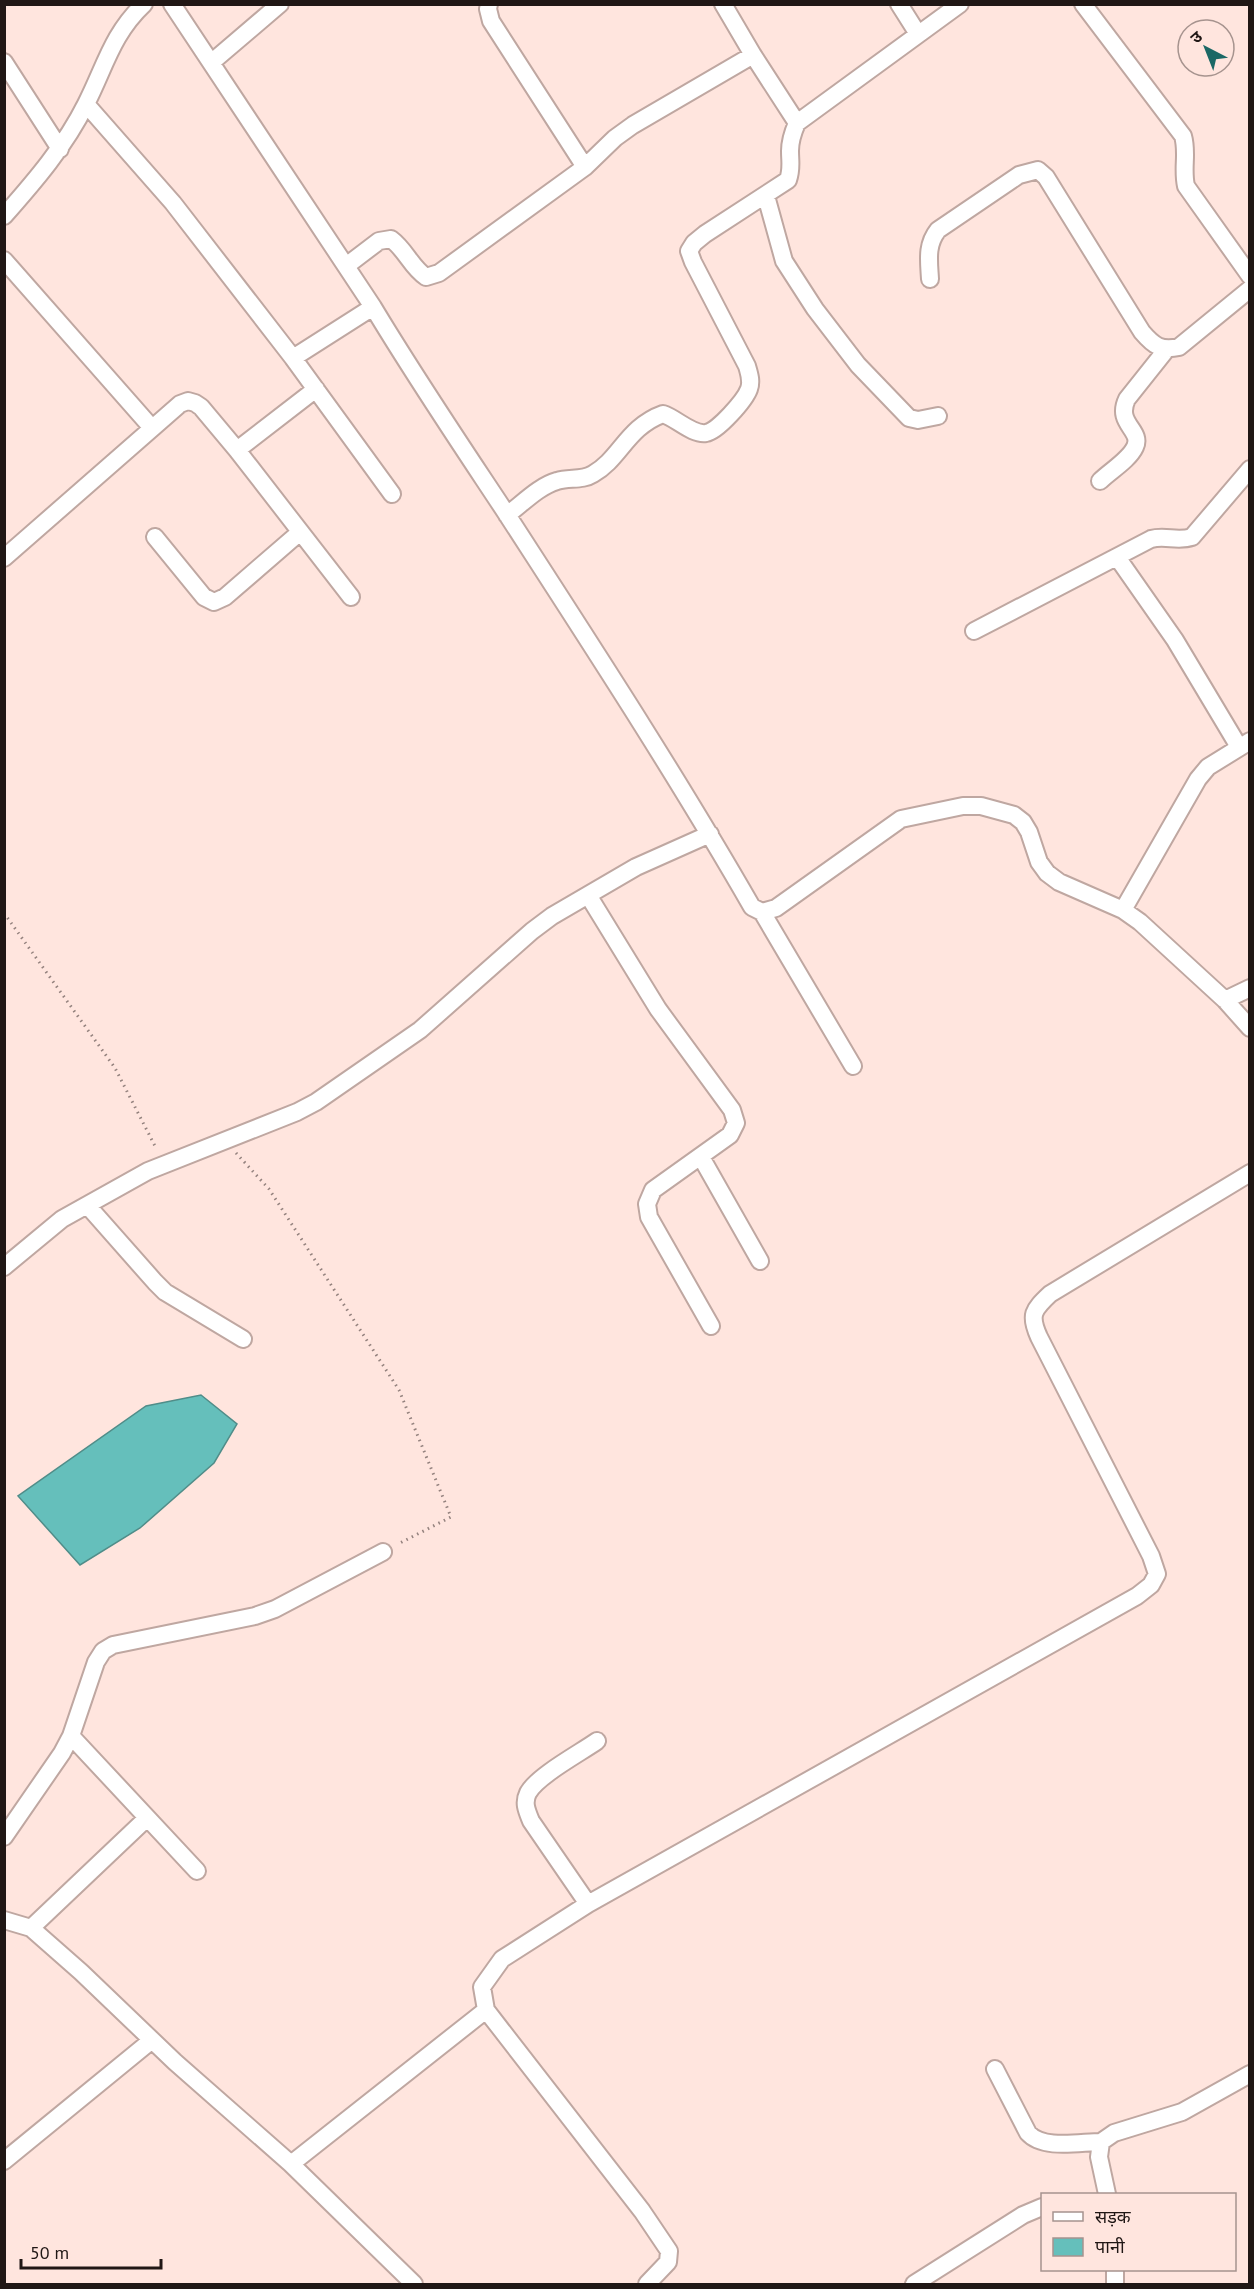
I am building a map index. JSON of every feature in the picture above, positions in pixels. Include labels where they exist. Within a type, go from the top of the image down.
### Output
[{"type":"street","points":[[4,216],[60,149],[86,104],[118,33],[144,4]]},
{"type":"street","points":[[172,4],[373,307],[507,515],[710,834],[752,907],[762,912],[853,1066]]},
{"type":"street","points":[[212,62],[280,4]]},
{"type":"street","points":[[489,4],[491,21],[585,167]]},
{"type":"street","points":[[723,4],[797,123]]},
{"type":"street","points":[[899,4],[918,34]]},
{"type":"street","points":[[507,515],[546,486],[558,480],[583,479],[593,475],[628,438],[652,418],[663,414],[697,431],[707,433],[718,426],[743,400],[750,388],[747,366],[689,251],[694,243],[705,234],[789,180],[792,170],[790,150],[797,123],[960,4]]},
{"type":"street","points":[[1083,4],[1183,136],[1187,149],[1183,172],[1186,186],[1250,276]]},
{"type":"street","points":[[346,266],[380,241],[391,239],[399,245],[416,271],[426,278],[439,273],[585,167],[615,138],[633,125],[753,55]]},
{"type":"street","points":[[4,62],[60,149]]},
{"type":"street","points":[[86,104],[173,203],[293,358],[393,494]]},
{"type":"street","points":[[930,279],[928,249],[931,239],[938,230],[1018,175],[1038,170],[1046,177],[1142,332],[1153,345],[1166,350],[1179,347],[1250,289]]},
{"type":"street","points":[[766,195],[784,261],[814,309],[850,355],[909,418],[918,420],[938,416]]},
{"type":"street","points":[[4,260],[152,428]]},
{"type":"street","points":[[293,358],[373,307]]},
{"type":"street","points":[[1100,481],[1134,450],[1137,441],[1134,432],[1124,418],[1123,409],[1127,399],[1166,350]]},
{"type":"street","points":[[237,450],[316,389]]},
{"type":"street","points":[[4,558],[180,404],[188,401],[195,402],[237,450],[351,597]]},
{"type":"street","points":[[974,631],[1151,539],[1161,536],[1180,541],[1192,537],[1227,493],[1250,469]]},
{"type":"street","points":[[155,537],[204,597],[214,602],[225,597],[299,532]]},
{"type":"street","points":[[1117,557],[1244,744],[1208,767],[1198,780],[1123,910]]},
{"type":"street","points":[[762,912],[776,908],[901,819],[963,806],[981,806],[1014,815],[1023,822],[1039,861],[1047,873],[1059,882],[1123,910],[1140,922],[1225,1000],[1250,1028]]},
{"type":"street","points":[[4,1268],[62,1219],[148,1170],[297,1112],[316,1102],[420,1030],[532,931],[588,894],[636,867],[710,834]]},
{"type":"street","points":[[588,894],[658,1009],[732,1110],[736,1124],[730,1135],[653,1190],[647,1203],[649,1217],[711,1326]]},
{"type":"street","points":[[1225,1000],[1250,988]]},
{"type":"street","points":[[700,1157],[760,1261]]},
{"type":"street","points":[[647,2284],[668,2262],[669,2251],[642,2211],[486,2010],[482,1987],[502,1959],[588,1904],[1137,1596],[1151,1585],[1157,1574],[1151,1556],[1039,1337],[1033,1323],[1035,1308],[1050,1294],[1250,1173]]},
{"type":"street","points":[[87,1205],[165,1292],[243,1339]]},
{"type":"street","points":[[4,1837],[62,1753],[96,1662],[103,1651],[113,1645],[255,1616],[275,1609],[383,1552]]},
{"type":"street","points":[[70,1736],[197,1872]]},
{"type":"street","points":[[588,1904],[531,1821],[525,1808],[527,1794],[537,1782],[597,1741]]},
{"type":"street","points":[[31,1928],[147,1818]]},
{"type":"street","points":[[4,1920],[31,1928],[81,1972],[152,2040],[291,2164],[409,2283]]},
{"type":"street","points":[[291,2164],[486,2010]]},
{"type":"street","points":[[4,2161],[152,2040]]},
{"type":"street","points":[[995,2069],[1028,2133],[1034,2140],[1044,2143],[1101,2142],[1114,2133],[1182,2112],[1250,2074]]},
{"type":"street","points":[[1101,2142],[1099,2157],[1104,2193]]},
{"type":"street","points":[[914,2284],[1023,2215],[1041,2207]]},
{"type":"path","points":[[4,913],[115,1068],[164,1164]]},
{"type":"path","points":[[224,1140],[269,1189],[399,1390],[451,1517],[383,1552]]},
{"type":"water","points":[[201,1395],[237,1424],[214,1463],[140,1528],[80,1565],[18,1496],[146,1406]]}]
